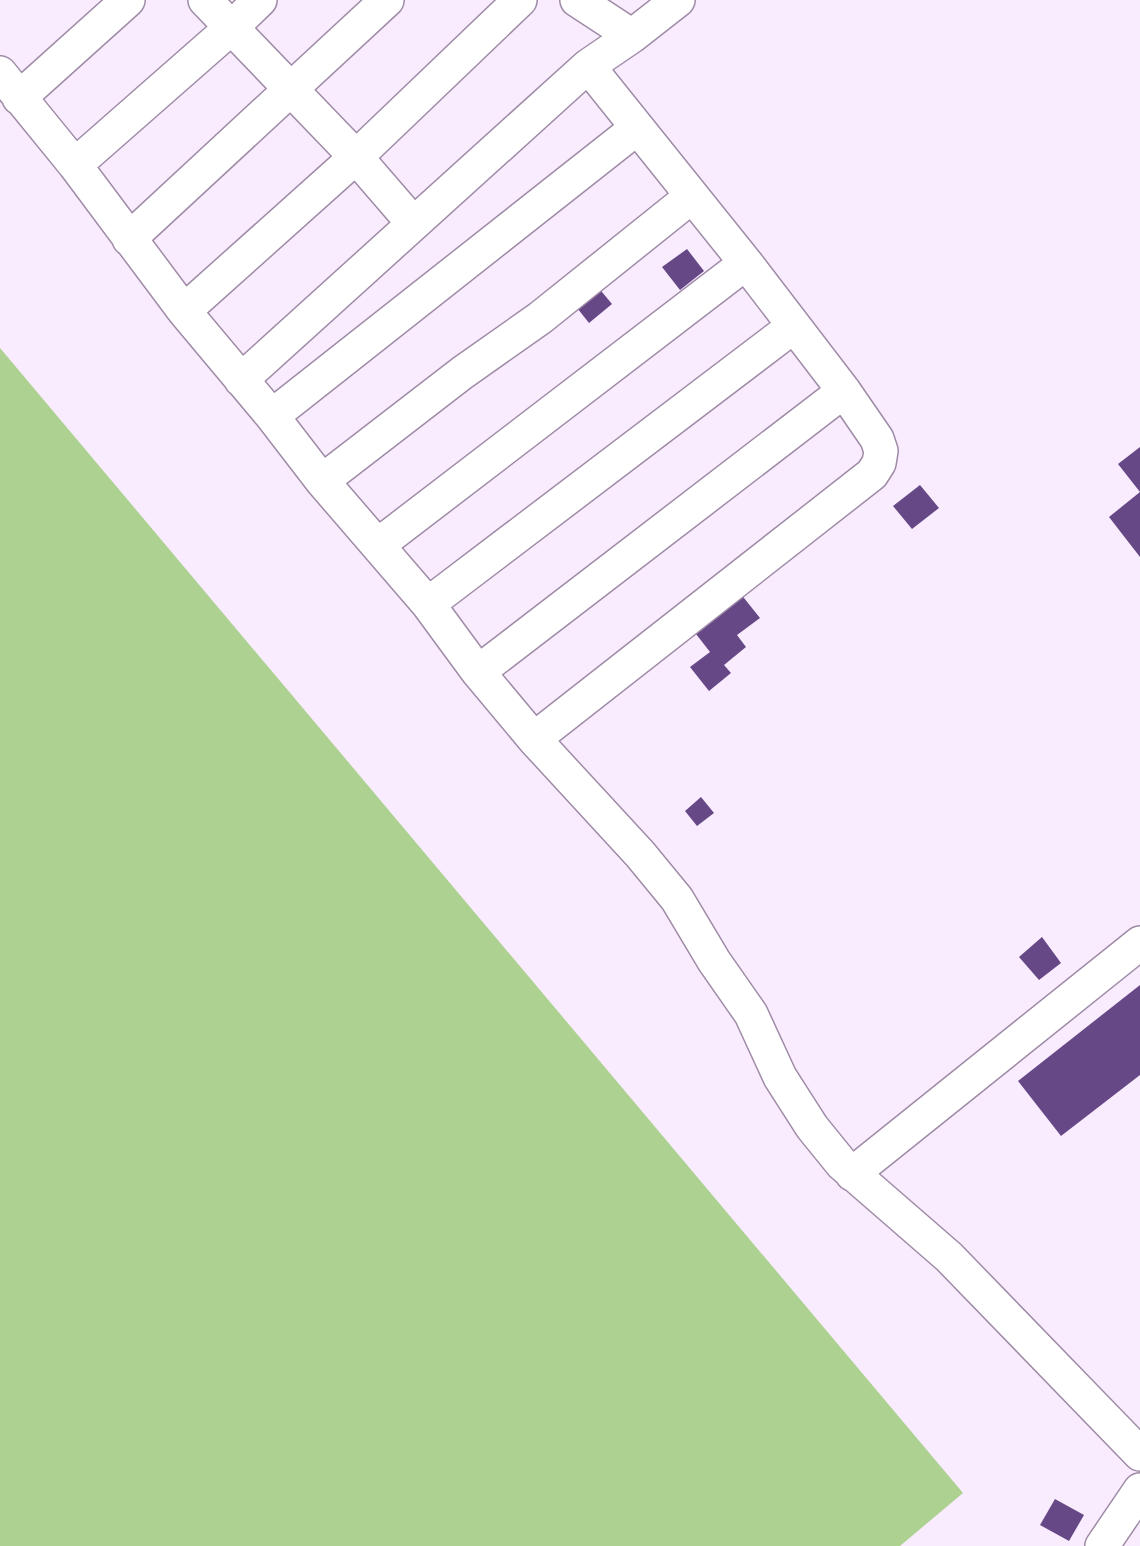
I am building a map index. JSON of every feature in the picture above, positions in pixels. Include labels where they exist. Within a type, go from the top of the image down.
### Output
[{"type":"street","points":[[128,0],[10,85],[75,165],[184,311],[272,416],[322,481],[428,604],[478,672],[534,739],[640,854],[677,899],[714,961],[751,1014],[780,1077],[812,1127],[852,1174],[949,1257],[1140,1454]]},
{"type":"street","points":[[205,0],[356,156],[413,223]]},
{"type":"street","points":[[75,165],[260,0]]},
{"type":"street","points":[[129,239],[387,0]]},
{"type":"street","points":[[184,311],[356,156],[520,0]]},
{"type":"street","points":[[577,0],[632,36]]},
{"type":"street","points":[[241,380],[588,66],[632,36],[678,0]]},
{"type":"street","points":[[534,739],[872,474],[879,463],[881,451],[877,439],[844,391],[746,263],[588,66]]},
{"type":"street","points":[[272,416],[637,128]]},
{"type":"street","points":[[322,481],[462,373],[540,318],[691,197]]},
{"type":"street","points":[[378,545],[746,263]]},
{"type":"street","points":[[428,604],[794,326]]},
{"type":"street","points":[[478,672],[844,391]]},
{"type":"street","points":[[852,1174],[1140,944]]},
{"type":"street","points":[[1102,1546],[1140,1490]]},
{"type":"green space","points":[[0,348],[963,1493],[900,1546],[0,1546]]},
{"type":"building","points":[[687,249],[704,271],[680,290],[662,267]]},
{"type":"building","points":[[592,280],[612,304],[589,323],[570,299]]},
{"type":"building","points":[[1140,447],[1140,492],[1118,464]]},
{"type":"building","points":[[920,485],[939,508],[912,529],[893,506]]},
{"type":"building","points":[[1140,492],[1140,557],[1109,517]]},
{"type":"building","points":[[736,588],[760,618],[737,635],[746,647],[724,665],[731,673],[709,691],[690,667],[710,652],[689,625]]},
{"type":"building","points":[[701,797],[714,813],[697,826],[685,811]]},
{"type":"building","points":[[1042,937],[1061,963],[1039,980],[1019,957]]},
{"type":"building","points":[[1140,985],[1140,1075],[1061,1136],[1018,1081]]},
{"type":"building","points":[[1055,1499],[1084,1515],[1069,1541],[1040,1525]]}]
